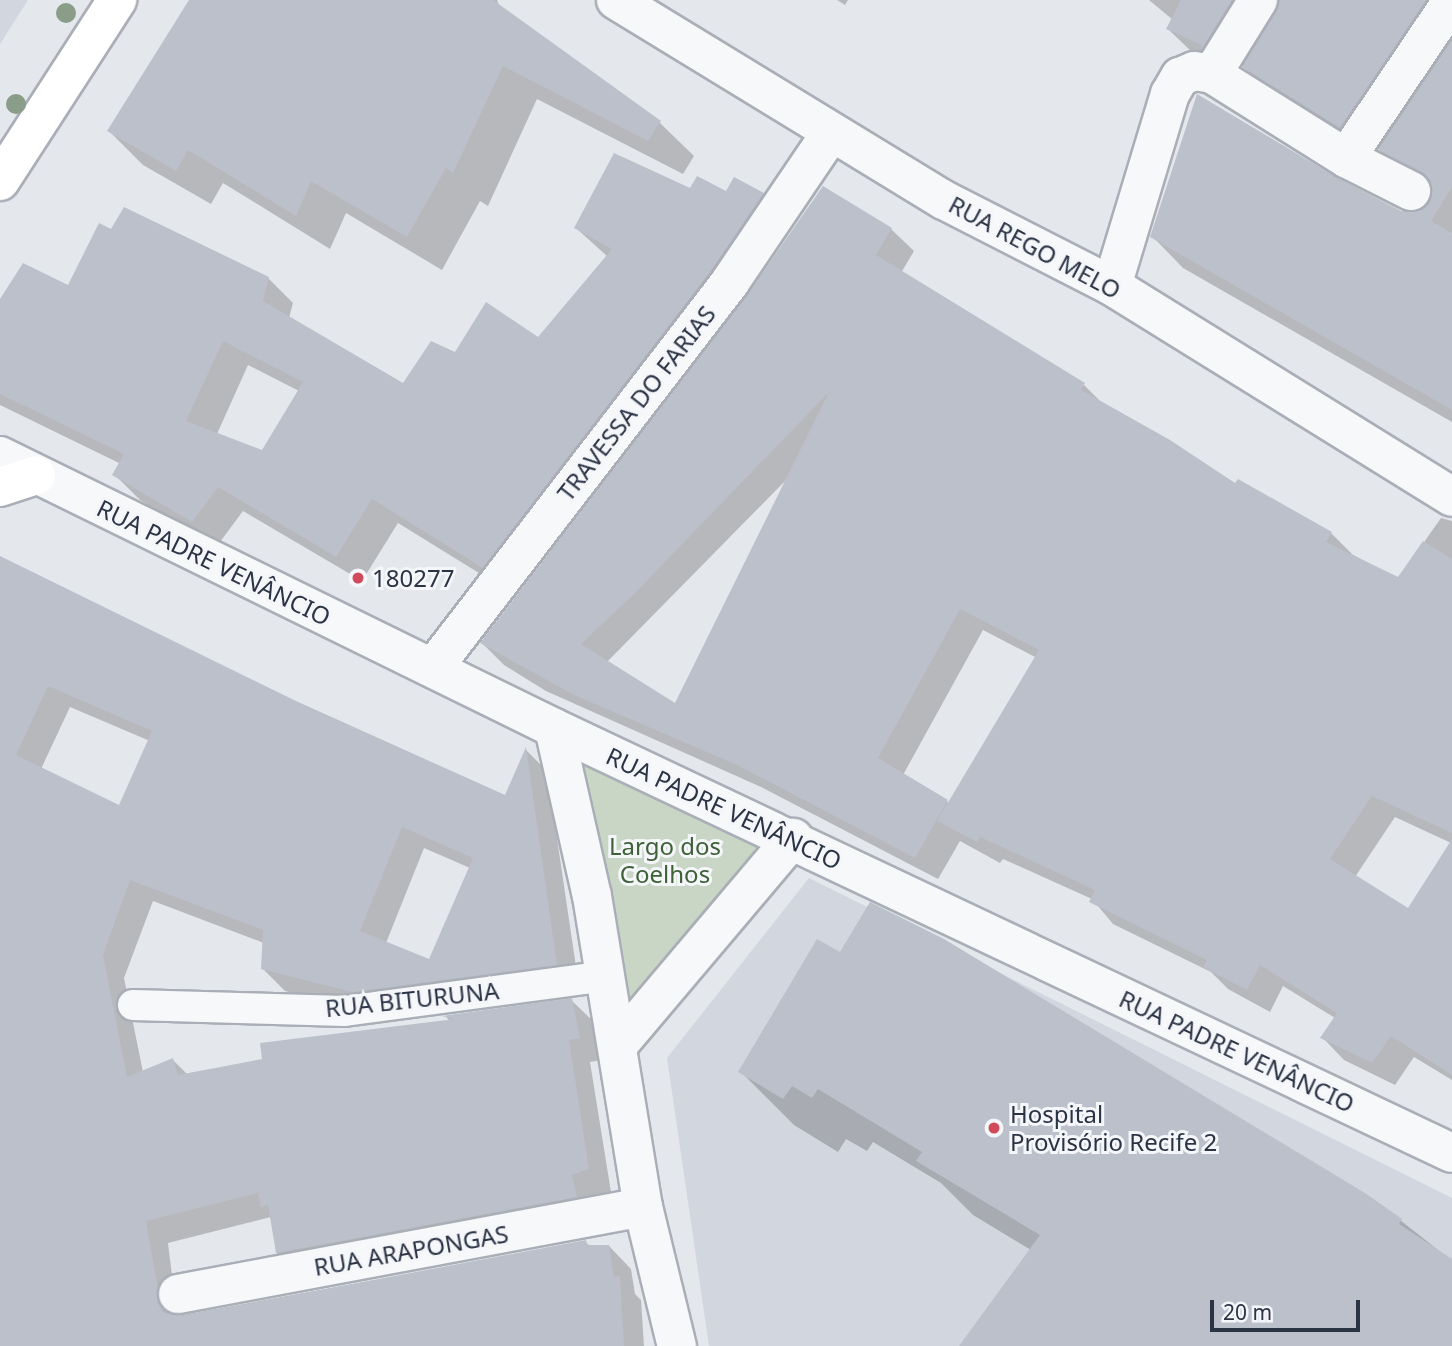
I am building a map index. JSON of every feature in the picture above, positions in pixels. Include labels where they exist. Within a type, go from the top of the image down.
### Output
[{"type":"street","points":[[0,181],[117,0]]},
{"type":"street","name":"RUA REGO MELO","points":[[616,0],[944,201],[1112,286],[1452,497]]},
{"type":"street","points":[[1212,74],[1258,0]]},
{"type":"street","points":[[1346,158],[1448,13]]},
{"type":"street","points":[[1112,286],[1170,94],[1180,77],[1194,71],[1212,74],[1346,158],[1412,191]]},
{"type":"street","name":"TRAVESSA DO FARIAS","points":[[433,668],[730,282],[831,133]]},
{"type":"street","name":"RUA PADRE VENÂNCIO","points":[[0,456],[554,728],[793,838],[1452,1153]]},
{"type":"street","points":[[0,487],[36,475]]},
{"type":"street","points":[[554,728],[619,1044],[643,1207],[677,1346]]},
{"type":"street","points":[[619,1044],[793,838]]},
{"type":"street","name":"RUA ARAPONGAS","points":[[178,1294],[643,1207]]},
{"type":"lane","name":"RUA BITURUNA","points":[[133,1004],[345,1011],[606,976]]},
{"type":"shaded area","points":[[0,0],[28,0],[0,44]]},
{"type":"shaded area","name":"Hospital Provisório Recife 2","points":[[809,878],[1452,1198],[1452,1346],[709,1346],[667,1058]]},
{"type":"green space","name":"Largo dos Coelhos","points":[[592,740],[778,833],[633,1022],[580,790]]},
{"type":"building","points":[[189,0],[493,0],[661,121],[648,141],[503,66],[453,173],[446,168],[407,237],[311,181],[296,216],[188,150],[176,171],[107,131]]},
{"type":"building","points":[[1181,0],[1232,0],[1201,50],[1202,45],[1166,29]]},
{"type":"building","points":[[1280,0],[1426,0],[1340,128],[1242,67]]},
{"type":"building","points":[[1452,40],[1452,187],[1431,221],[1452,233],[1452,410],[1150,237],[1197,94],[1336,177],[1401,211],[1422,210],[1433,191],[1429,179],[1378,150]]},
{"type":"building","points":[[614,153],[690,188],[697,176],[726,191],[734,177],[764,193],[712,269],[483,568],[372,499],[336,557],[218,487],[192,522],[112,475],[124,454],[0,394],[0,299],[23,263],[68,285],[99,223],[111,229],[124,207],[269,277],[263,301],[403,383],[431,341],[455,352],[486,302],[538,337],[612,249],[574,228]],"holes":[[[223,341],[303,382],[262,450],[186,421]]]},
{"type":"building","points":[[823,186],[892,228],[876,255],[1085,383],[1081,390],[1170,440],[1235,483],[1238,479],[1332,532],[1326,542],[1398,577],[1423,541],[1452,559],[1452,833],[1372,796],[1330,859],[1408,908],[1452,839],[1452,1075],[1391,1036],[1372,1063],[1320,1038],[1337,1013],[1260,965],[1247,990],[1203,967],[1207,960],[1089,902],[1095,890],[980,837],[977,842],[937,821],[1039,650],[960,609],[878,758],[948,800],[915,858],[737,765],[574,695],[480,643],[747,295]],"holes":[[[829,392],[675,703],[581,644],[633,595]]]},
{"type":"building","points":[[0,556],[296,701],[505,795],[526,747],[557,965],[352,992],[261,969],[263,930],[130,880],[103,955],[127,1077],[173,1058],[178,1075],[262,1059],[260,1043],[455,1019],[442,1016],[572,998],[580,1038],[569,1040],[589,1169],[572,1175],[577,1197],[276,1253],[268,1205],[261,1207],[258,1193],[146,1221],[162,1312],[182,1316],[586,1240],[587,1245],[609,1245],[614,1277],[620,1276],[624,1346],[0,1346]],"holes":[[[48,686],[152,731],[119,805],[16,755]],[[402,827],[473,858],[429,959],[360,931]]]},
{"type":"building","name":"Hospital Provisório Recife 2","points":[[870,902],[944,939],[1365,1193],[1402,1219],[1399,1224],[1452,1259],[1452,1346],[959,1346],[1040,1235],[916,1161],[922,1152],[818,1089],[812,1098],[792,1086],[783,1099],[738,1072],[817,939],[840,952]]},
{"type":"place","name":"180277","points":[[358,578]]},
{"type":"place","name":"Hospital Provisório Recife 2","points":[[994,1128]]}]
